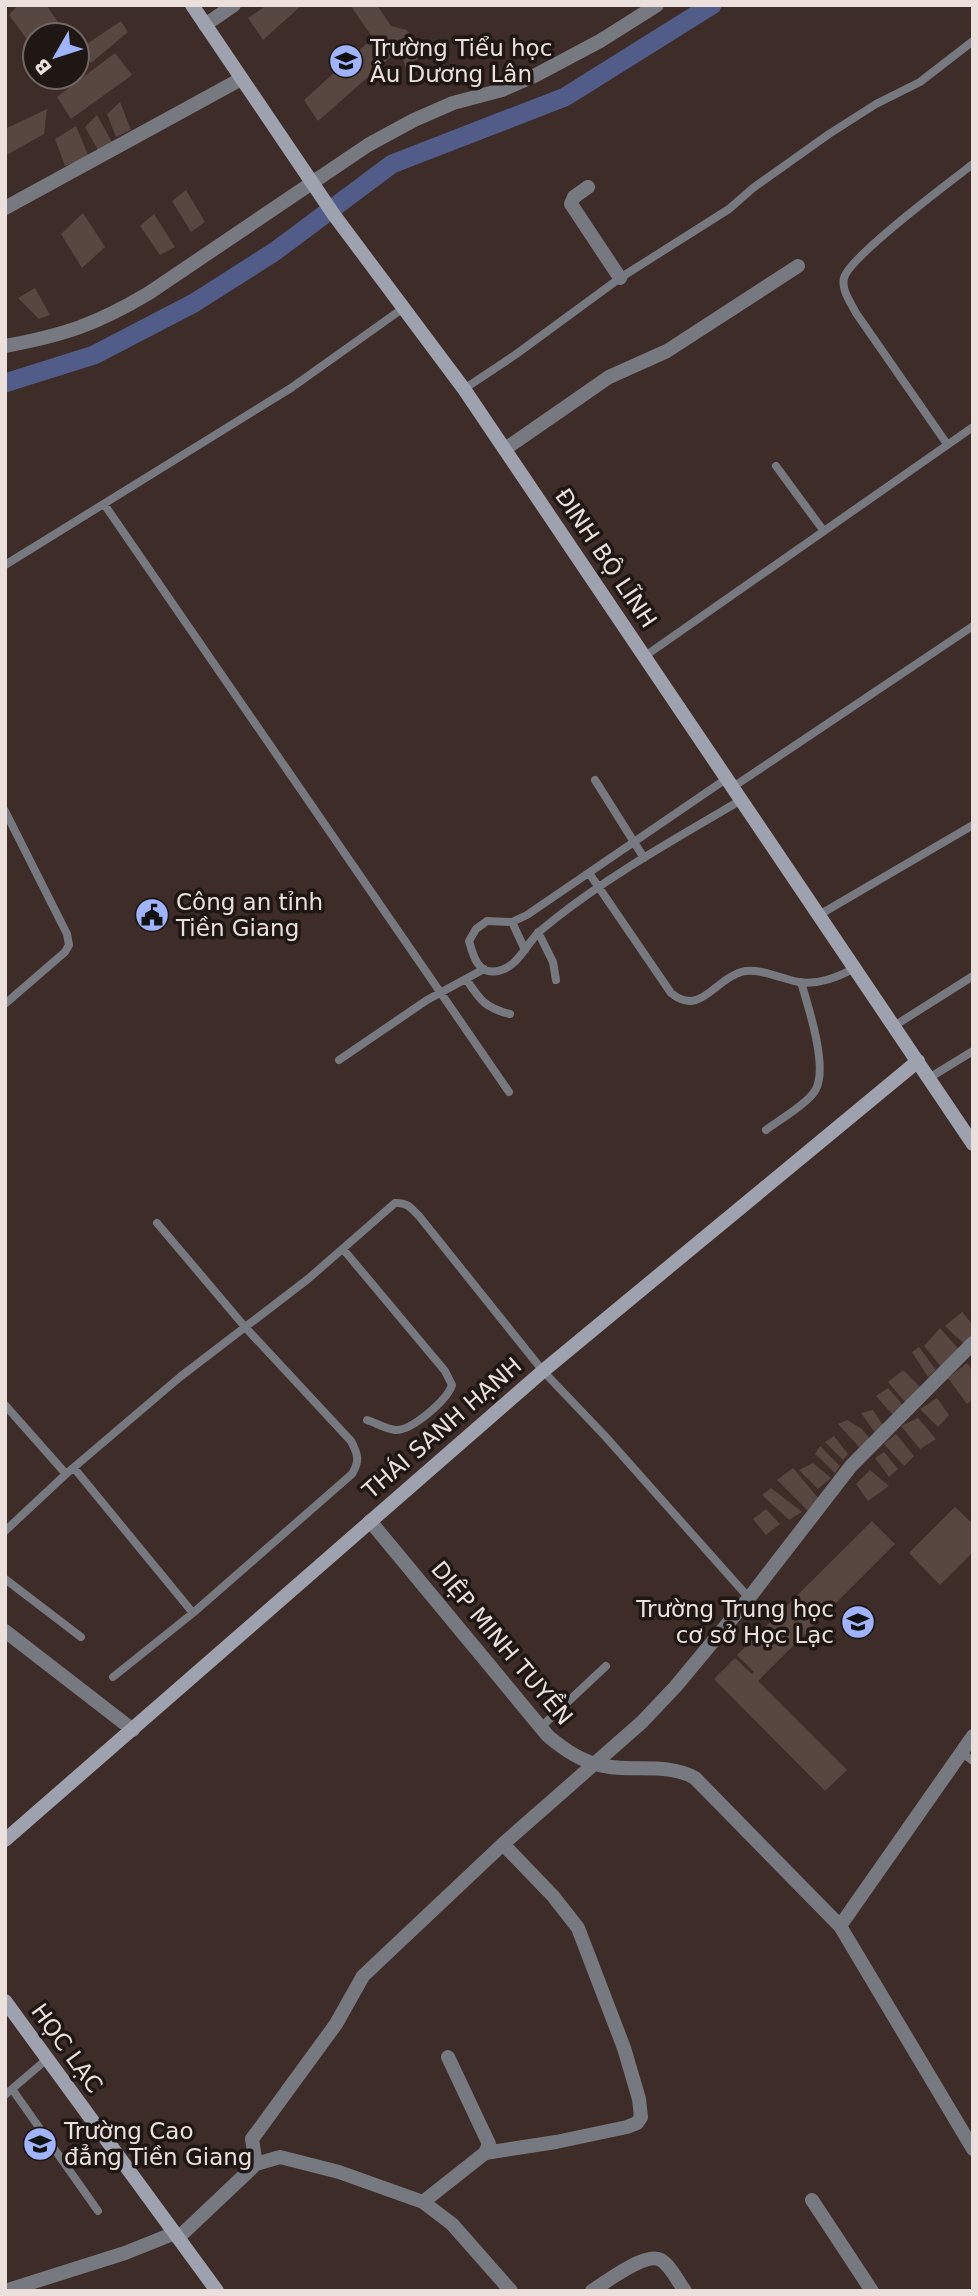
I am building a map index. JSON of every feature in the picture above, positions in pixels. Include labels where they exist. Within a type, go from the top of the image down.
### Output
[{"type":"street","name":"ĐINH BỘ LĨNH","points":[[191,5],[334,215],[464,389],[973,1144]]},
{"type":"street","points":[[205,25],[234,5]]},
{"type":"street","points":[[5,346],[66,334],[120,310],[315,187],[368,145],[453,103],[502,90],[536,75],[600,41],[657,5]]},
{"type":"street","points":[[6,207],[241,79]]},
{"type":"street","points":[[589,187],[575,197],[571,204],[620,278]]},
{"type":"street","points":[[505,449],[608,377],[667,351],[798,266]]},
{"type":"street","name":"THÁI SANH HẠNH","points":[[5,1840],[542,1371],[918,1061]]},
{"type":"street","points":[[256,2164],[252,2139],[336,2024],[363,1976],[503,1843],[642,1722],[676,1686],[749,1598],[860,1456],[973,1343]]},
{"type":"street","name":"DIỆP MINH TUYỀN","points":[[370,1521],[558,1744],[596,1764],[677,1771],[695,1778],[840,1926],[973,2149]]},
{"type":"street","points":[[5,1631],[133,1730]]},
{"type":"street","points":[[840,1926],[967,1757],[973,1736]]},
{"type":"street","points":[[485,2153],[544,2145],[627,2127],[637,2123],[641,2117],[639,2099],[624,2048],[578,1928],[553,1896],[503,1843]]},
{"type":"street","name":"HỌC LẠC","points":[[5,2001],[217,2291]]},
{"type":"street","points":[[423,2202],[485,2153],[489,2144],[448,2057]]},
{"type":"street","points":[[5,2291],[176,2236],[256,2164],[280,2157],[339,2172],[423,2202],[452,2224],[511,2291]]},
{"type":"street","points":[[812,2200],[872,2291]]},
{"type":"street","points":[[592,2291],[642,2260],[653,2257],[663,2261],[685,2291]]},
{"type":"lane","points":[[464,389],[620,278],[729,209],[753,188],[829,134],[876,104],[931,75],[973,41]]},
{"type":"lane","points":[[947,444],[856,313],[844,290],[844,276],[852,265],[908,213],[973,164]]},
{"type":"lane","points":[[5,565],[291,388],[402,309]]},
{"type":"lane","points":[[645,656],[973,427]]},
{"type":"lane","points":[[776,466],[824,530]]},
{"type":"lane","points":[[104,504],[509,1091]]},
{"type":"lane","points":[[741,800],[599,888],[538,932],[512,964],[501,971],[489,972],[473,957],[469,941],[476,929],[487,921],[512,922],[527,915],[633,843],[973,626]]},
{"type":"lane","points":[[595,780],[644,858]]},
{"type":"lane","points":[[5,811],[67,934],[69,945],[65,953],[6,1003]]},
{"type":"lane","points":[[819,915],[973,825]]},
{"type":"lane","points":[[589,873],[671,993],[681,1001],[690,1002],[705,996],[742,971],[801,982],[837,977],[855,968]]},
{"type":"lane","points":[[512,922],[525,950]]},
{"type":"lane","points":[[538,932],[553,962],[556,980]]},
{"type":"lane","points":[[339,1060],[427,1000],[484,969]]},
{"type":"lane","points":[[894,1026],[973,976]]},
{"type":"lane","points":[[466,979],[479,999],[491,1009],[510,1014]]},
{"type":"lane","points":[[766,1130],[807,1099],[816,1089],[818,1082],[819,1064],[814,1026],[801,982]]},
{"type":"lane","points":[[929,1077],[973,1051]]},
{"type":"lane","points":[[5,1531],[66,1474],[180,1377],[308,1279],[395,1203],[408,1205],[542,1371],[604,1435],[749,1598]]},
{"type":"lane","points":[[113,1678],[193,1613],[352,1474],[358,1464],[358,1454],[351,1441],[245,1327],[157,1223]]},
{"type":"lane","points":[[343,1248],[445,1371],[452,1385],[449,1394],[427,1414],[403,1428],[394,1430],[367,1420]]},
{"type":"lane","points":[[5,1405],[66,1474]]},
{"type":"lane","points":[[74,1468],[193,1613]]},
{"type":"lane","points":[[5,1579],[81,1637]]},
{"type":"lane","points":[[541,1727],[606,1666]]},
{"type":"lane","points":[[47,2059],[8,2092],[98,2211]]},
{"type":"building","points":[[18,5],[46,5],[57,21],[21,21],[21,31],[9,15]]},
{"type":"building","points":[[267,5],[302,5],[263,40],[248,18]]},
{"type":"building","points":[[350,5],[377,5],[391,26],[407,30],[424,55],[405,67],[401,48],[318,121],[304,100],[373,38]]},
{"type":"building","points":[[121,21],[128,32],[91,63],[91,41]]},
{"type":"building","points":[[115,53],[132,75],[71,119],[57,97],[65,91],[91,91],[91,71]]},
{"type":"building","points":[[120,102],[131,130],[116,137],[107,114]]},
{"type":"building","points":[[47,109],[44,134],[5,156],[5,129]]},
{"type":"building","points":[[97,115],[112,142],[99,152],[85,127]]},
{"type":"building","points":[[76,126],[89,157],[65,166],[55,139]]},
{"type":"building","points":[[186,190],[205,222],[191,232],[172,201]]},
{"type":"building","points":[[83,213],[105,247],[82,268],[61,234]]},
{"type":"building","points":[[154,214],[175,247],[160,255],[140,226]]},
{"type":"building","points":[[35,288],[50,315],[39,319],[18,298]]},
{"type":"building","points":[[962,1312],[973,1325],[973,1337],[965,1345],[945,1326]]},
{"type":"building","points":[[940,1328],[961,1352],[942,1368],[924,1346]]},
{"type":"building","points":[[919,1347],[936,1370],[928,1377],[912,1352]]},
{"type":"building","points":[[967,1363],[973,1371],[973,1399],[967,1404],[948,1378]]},
{"type":"building","points":[[903,1370],[920,1387],[906,1403],[888,1382]]},
{"type":"building","points":[[888,1388],[903,1405],[894,1416],[876,1396]]},
{"type":"building","points":[[937,1398],[949,1415],[938,1427],[920,1409]]},
{"type":"building","points":[[873,1410],[884,1427],[876,1434],[861,1413]]},
{"type":"building","points":[[918,1418],[936,1439],[920,1449],[901,1426]]},
{"type":"building","points":[[847,1420],[862,1429],[870,1439],[860,1448],[838,1424]]},
{"type":"building","points":[[896,1434],[914,1456],[904,1466],[884,1444]]},
{"type":"building","points":[[834,1436],[848,1454],[843,1460],[825,1442]]},
{"type":"building","points":[[820,1446],[840,1466],[835,1473],[815,1454]]},
{"type":"building","points":[[884,1452],[898,1469],[889,1477],[875,1458]]},
{"type":"building","points":[[813,1463],[831,1478],[818,1489],[799,1470]]},
{"type":"building","points":[[793,1468],[819,1499],[808,1511],[777,1480]]},
{"type":"building","points":[[870,1470],[889,1486],[868,1501],[856,1484]]},
{"type":"building","points":[[771,1488],[802,1512],[789,1520],[762,1495]]},
{"type":"building","points":[[955,1507],[973,1524],[973,1552],[940,1585],[909,1553]]},
{"type":"building","points":[[766,1509],[780,1524],[766,1535],[753,1519]]},
{"type":"building","points":[[872,1521],[895,1544],[758,1681],[847,1770],[825,1791],[714,1679],[735,1658],[752,1674],[754,1672],[737,1655]]},
{"type":"waterway","points":[[5,383],[94,355],[194,303],[274,252],[392,164],[565,97],[712,5]]},
{"type":"place","name":"Trường Tiểu học Âu Dương Lân","points":[[346,61]]},
{"type":"place","name":"Công an tỉnh Tiền Giang","points":[[152,915]]},
{"type":"place","name":"Trường Trung học cơ sở Học Lạc","points":[[858,1622]]},
{"type":"place","name":"Trường Cao đẳng Tiền Giang","points":[[40,2144]]}]
